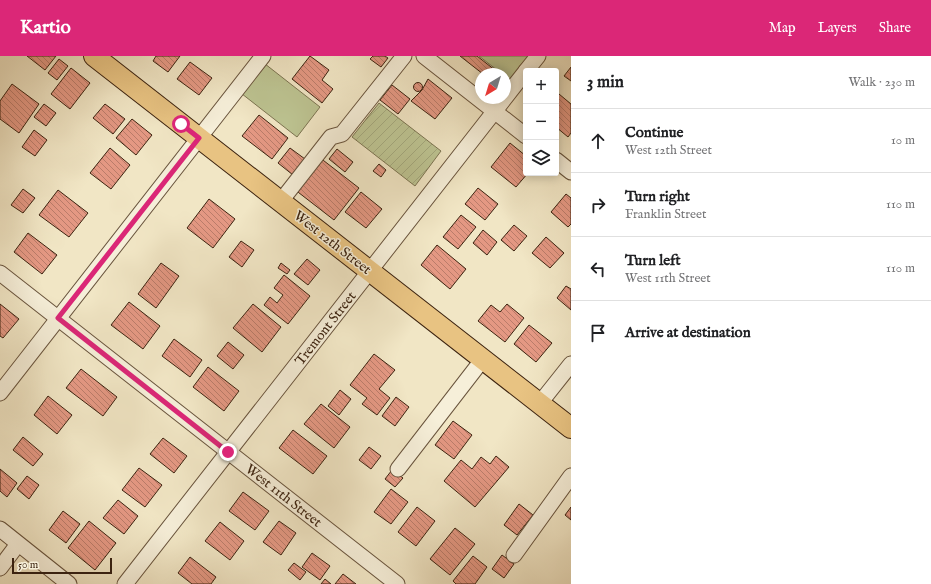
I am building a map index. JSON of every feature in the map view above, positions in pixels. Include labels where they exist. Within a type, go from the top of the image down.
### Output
[{"type":"main road","name":"West 12th Street","points":[[94,56],[571,428]]},
{"type":"street","points":[[0,393],[263,56]]},
{"type":"street","points":[[280,201],[331,136],[342,134],[404,56]]},
{"type":"street","points":[[424,56],[523,134]]},
{"type":"street","name":"Tremont Street","points":[[528,68],[538,56]]},
{"type":"street","name":"Tremont Street","points":[[125,584],[523,75]]},
{"type":"street","points":[[559,162],[571,172]]},
{"type":"street","name":"West 11th Street","points":[[0,273],[396,584]]},
{"type":"street","points":[[398,469],[483,359]]},
{"type":"street","points":[[540,404],[571,364]]},
{"type":"street","points":[[514,555],[571,476]]},
{"type":"street","points":[[0,529],[69,584]]},
{"type":"street","points":[[0,568],[18,544]]},
{"type":"green space","points":[[479,56],[538,56],[529,68],[523,68],[523,76],[516,85],[511,81],[511,68],[494,68]]},
{"type":"green space","points":[[260,60],[320,107],[297,137],[237,90]]},
{"type":"green space","points":[[379,103],[441,151],[415,186],[352,137]]},
{"type":"building","points":[[27,56],[56,56],[45,70]]},
{"type":"building","points":[[156,56],[180,56],[168,72],[153,61]]},
{"type":"building","points":[[310,56],[329,70],[322,80],[333,89],[322,103],[292,79]]},
{"type":"building","points":[[373,56],[385,56],[388,58],[381,67],[370,59]]},
{"type":"building","points":[[460,56],[477,56],[492,68],[475,68]]},
{"type":"building","points":[[59,59],[68,66],[57,80],[48,73]]},
{"type":"building","points":[[190,62],[212,78],[199,95],[177,79]]},
{"type":"building","points":[[571,67],[571,81],[564,76]]},
{"type":"building","points":[[71,68],[90,83],[70,109],[51,94]]},
{"type":"building","points":[[428,79],[452,98],[435,119],[411,101],[422,90]]},
{"type":"building","points":[[416,83],[420,83],[422,87],[420,91],[416,91],[414,89],[414,85]]},
{"type":"building","points":[[12,84],[39,104],[19,133],[0,119],[0,101]]},
{"type":"building","points":[[392,85],[410,99],[398,114],[380,100]]},
{"type":"building","points":[[559,94],[571,104],[571,133],[568,137],[559,130]]},
{"type":"building","points":[[44,104],[56,113],[46,126],[34,117]]},
{"type":"building","points":[[105,104],[125,119],[113,134],[93,118]]},
{"type":"building","points":[[259,115],[288,138],[272,159],[242,136]]},
{"type":"building","points":[[132,119],[152,135],[136,155],[116,138]]},
{"type":"building","points":[[34,130],[47,140],[35,156],[22,147]]},
{"type":"building","points":[[510,143],[523,154],[523,176],[525,176],[516,187],[491,167]]},
{"type":"building","points":[[110,148],[130,165],[111,189],[90,173]]},
{"type":"building","points":[[290,148],[305,159],[293,175],[278,163]]},
{"type":"building","points":[[337,149],[353,162],[345,172],[329,159]]},
{"type":"building","points":[[319,157],[359,188],[334,220],[294,189]]},
{"type":"building","points":[[379,164],[386,170],[381,177],[373,171]]},
{"type":"building","points":[[478,188],[498,204],[485,220],[465,204]]},
{"type":"building","points":[[23,189],[35,198],[23,213],[11,205]]},
{"type":"building","points":[[58,190],[88,213],[69,237],[39,215]]},
{"type":"building","points":[[361,192],[382,209],[366,228],[345,212]]},
{"type":"building","points":[[566,194],[571,198],[571,224],[568,227],[551,212]]},
{"type":"building","points":[[209,199],[235,219],[213,248],[187,228]]},
{"type":"building","points":[[461,215],[476,227],[458,249],[443,237]]},
{"type":"building","points":[[514,225],[527,236],[514,251],[501,240]]},
{"type":"building","points":[[483,230],[497,242],[487,255],[473,243]]},
{"type":"building","points":[[28,233],[57,255],[42,274],[14,252]]},
{"type":"building","points":[[546,237],[564,253],[550,268],[532,253]]},
{"type":"building","points":[[241,241],[254,250],[242,267],[229,257]]},
{"type":"building","points":[[437,245],[466,269],[450,289],[421,265]]},
{"type":"building","points":[[307,259],[320,270],[308,285],[294,274]]},
{"type":"building","points":[[161,263],[179,276],[156,308],[138,294]]},
{"type":"building","points":[[281,263],[290,270],[287,274],[278,268]]},
{"type":"building","points":[[284,275],[310,296],[288,324],[264,305],[270,297],[277,303],[283,295],[274,288]]},
{"type":"building","points":[[566,286],[571,289],[571,310],[557,298]]},
{"type":"building","points":[[129,302],[160,326],[143,349],[111,325]]},
{"type":"building","points":[[0,304],[19,319],[3,338],[0,336]]},
{"type":"building","points":[[253,304],[281,327],[262,352],[233,328]]},
{"type":"building","points":[[507,304],[524,318],[505,342],[478,321],[491,305],[500,312]]},
{"type":"building","points":[[529,325],[552,343],[536,362],[514,344]]},
{"type":"building","points":[[174,339],[202,360],[190,377],[162,356]]},
{"type":"building","points":[[228,342],[244,355],[233,369],[217,356]]},
{"type":"building","points":[[374,354],[395,370],[379,389],[390,398],[377,415],[362,404],[367,398],[350,385]]},
{"type":"building","points":[[208,367],[239,391],[224,411],[193,387]]},
{"type":"building","points":[[81,369],[117,397],[103,416],[66,388]]},
{"type":"building","points":[[340,390],[351,399],[339,415],[328,406]]},
{"type":"building","points":[[48,396],[72,415],[57,434],[34,415]]},
{"type":"building","points":[[396,397],[409,407],[395,426],[382,416]]},
{"type":"building","points":[[321,404],[350,427],[334,448],[304,424]]},
{"type":"building","points":[[453,421],[472,435],[454,459],[435,445]]},
{"type":"building","points":[[293,430],[327,456],[313,474],[279,448]]},
{"type":"building","points":[[23,437],[43,454],[33,466],[13,450]]},
{"type":"building","points":[[163,438],[187,456],[174,473],[150,454]]},
{"type":"building","points":[[369,447],[381,456],[371,469],[359,460]]},
{"type":"building","points":[[496,456],[509,467],[475,507],[444,481],[461,460],[472,469],[481,457],[490,464]]},
{"type":"building","points":[[139,468],[162,485],[145,507],[122,490]]},
{"type":"building","points":[[0,469],[17,483],[7,497],[0,491]]},
{"type":"building","points":[[392,470],[403,478],[395,487],[385,479]]},
{"type":"building","points":[[27,476],[39,485],[29,499],[17,489]]},
{"type":"building","points":[[391,489],[408,502],[391,524],[374,512]]},
{"type":"building","points":[[243,492],[269,511],[255,530],[229,511]]},
{"type":"building","points":[[118,500],[138,516],[124,534],[103,518]]},
{"type":"building","points":[[519,504],[533,515],[517,535],[504,525]]},
{"type":"building","points":[[417,507],[435,521],[416,546],[398,532]]},
{"type":"building","points":[[571,507],[571,520],[565,515]]},
{"type":"building","points":[[63,511],[80,524],[66,543],[49,530]]},
{"type":"building","points":[[89,521],[116,543],[95,570],[68,548]]},
{"type":"building","points":[[279,521],[296,533],[281,555],[263,542]]},
{"type":"building","points":[[220,522],[244,541],[230,560],[205,541]]},
{"type":"building","points":[[455,528],[475,544],[450,575],[430,559]]},
{"type":"building","points":[[312,553],[330,566],[320,580],[302,567]]},
{"type":"building","points":[[502,555],[514,564],[504,578],[492,569]]},
{"type":"building","points":[[473,556],[487,567],[475,584],[456,584],[453,581]]},
{"type":"building","points":[[190,557],[216,577],[211,584],[192,584],[178,573]]},
{"type":"building","points":[[294,563],[306,572],[300,580],[288,570]]},
{"type":"building","points":[[343,574],[356,584],[335,584]]},
{"type":"building","points":[[325,579],[331,584],[321,584]]},
{"type":"route","points":[[181,124],[199,138],[58,318],[228,452]]}]
